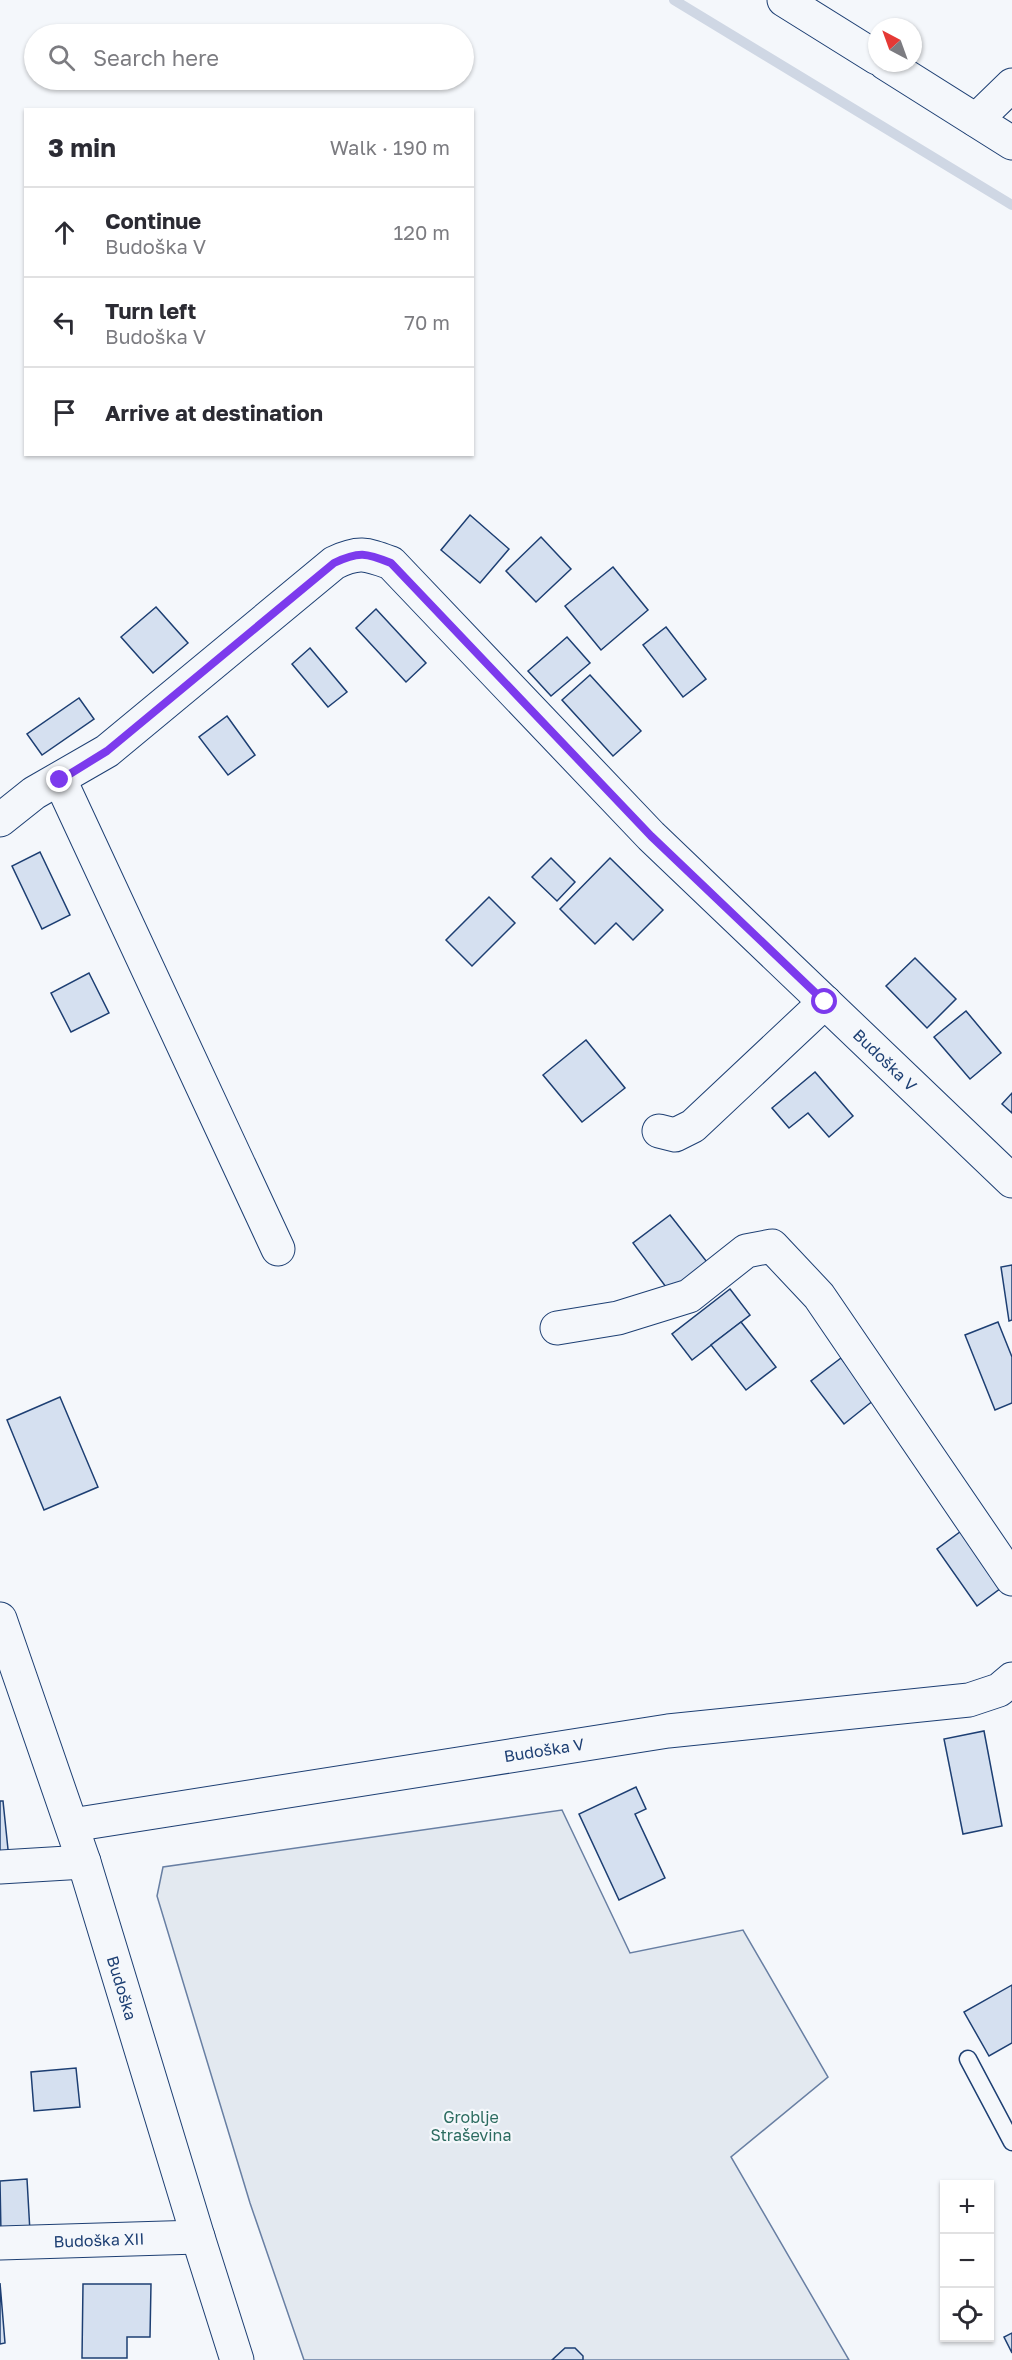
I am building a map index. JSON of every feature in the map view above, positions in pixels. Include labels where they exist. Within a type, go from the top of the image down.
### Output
[{"type":"street","points":[[784,0],[868,52]]},
{"type":"street","points":[[899,72],[1012,143]]},
{"type":"street","points":[[976,120],[1012,85]]},
{"type":"street","name":"Budoška V","points":[[0,820],[34,794],[107,751],[334,563],[352,555],[366,554],[391,563],[651,836],[1012,1181]]},
{"type":"street","points":[[60,780],[278,1249]]},
{"type":"street","points":[[659,1131],[675,1136],[693,1126],[825,1002]]},
{"type":"street","points":[[557,1328],[618,1318],[689,1296],[746,1251],[772,1246],[819,1296],[1012,1579]]},
{"type":"street","name":"Budoška","points":[[0,1619],[84,1862],[237,2360]]},
{"type":"street","name":"Budoška V","points":[[72,1825],[668,1731],[969,1700],[999,1690],[1012,1679]]},
{"type":"street","points":[[0,1867],[84,1862]]},
{"type":"street","name":"Budoška XII","points":[[0,2243],[198,2237]]},
{"type":"lane","points":[[968,2059],[1012,2142]]},
{"type":"green space","name":"Groblje Straševina","points":[[562,1810],[630,1953],[743,1930],[828,2077],[731,2157],[849,2360],[304,2360],[250,2203],[157,1896],[163,1867]]},
{"type":"building","points":[[470,515],[509,549],[480,583],[441,550]]},
{"type":"building","points":[[541,537],[571,569],[536,602],[506,571]]},
{"type":"building","points":[[613,567],[648,610],[601,650],[565,606]]},
{"type":"building","points":[[156,607],[188,643],[153,673],[121,637]]},
{"type":"building","points":[[376,609],[426,663],[406,682],[356,628]]},
{"type":"building","points":[[666,627],[706,679],[683,697],[643,645]]},
{"type":"building","points":[[567,637],[590,663],[551,696],[528,671]]},
{"type":"building","points":[[310,648],[347,692],[328,707],[292,664]]},
{"type":"building","points":[[590,675],[641,731],[613,756],[562,700]]},
{"type":"building","points":[[79,698],[94,719],[42,755],[27,734]]},
{"type":"building","points":[[227,716],[255,755],[228,775],[199,737]]},
{"type":"building","points":[[40,852],[70,915],[42,929],[12,866]]},
{"type":"building","points":[[551,858],[575,882],[557,901],[532,877]]},
{"type":"building","points":[[610,858],[663,910],[633,940],[616,923],[595,944],[560,909]]},
{"type":"building","points":[[489,897],[515,923],[472,966],[446,940]]},
{"type":"building","points":[[915,958],[956,999],[927,1028],[886,986]]},
{"type":"building","points":[[89,973],[109,1013],[71,1032],[51,993]]},
{"type":"building","points":[[966,1011],[1001,1053],[970,1079],[934,1037]]},
{"type":"building","points":[[586,1040],[625,1088],[582,1122],[543,1075]]},
{"type":"building","points":[[815,1072],[853,1116],[829,1137],[808,1113],[789,1128],[772,1108]]},
{"type":"building","points":[[1012,1093],[1012,1113],[1002,1104]]},
{"type":"building","points":[[670,1215],[707,1262],[669,1291],[633,1243]]},
{"type":"building","points":[[1012,1265],[1012,1320],[1009,1321],[1001,1267]]},
{"type":"building","points":[[730,1289],[750,1315],[692,1360],[672,1334]]},
{"type":"building","points":[[741,1322],[776,1367],[746,1390],[711,1345]]},
{"type":"building","points":[[998,1322],[1012,1357],[1012,1403],[995,1410],[965,1335]]},
{"type":"building","points":[[841,1358],[874,1400],[844,1424],[811,1381]]},
{"type":"building","points":[[60,1397],[98,1487],[44,1510],[7,1420]]},
{"type":"building","points":[[968,1526],[1009,1582],[977,1606],[937,1549]]},
{"type":"building","points":[[984,1731],[1002,1826],[963,1834],[944,1739]]},
{"type":"building","points":[[636,1787],[646,1809],[635,1814],[665,1878],[619,1900],[579,1814]]},
{"type":"building","points":[[0,1801],[3,1801],[9,1859],[0,1860]]},
{"type":"building","points":[[1012,1985],[1012,2043],[989,2056],[964,2012]]},
{"type":"building","points":[[76,2068],[80,2107],[34,2111],[31,2072]]},
{"type":"building","points":[[27,2179],[30,2232],[1,2234],[0,2181]]},
{"type":"building","points":[[0,2283],[5,2343],[0,2344]]},
{"type":"building","points":[[83,2284],[151,2284],[150,2337],[127,2337],[127,2358],[82,2358]]},
{"type":"building","points":[[1012,2333],[1012,2353],[1004,2337]]},
{"type":"building","points":[[565,2348],[575,2348],[583,2356],[583,2360],[552,2360]]},
{"type":"waterway","points":[[674,0],[1012,205]]},
{"type":"route","points":[[60,780],[107,751],[334,563],[352,555],[366,554],[391,563],[651,836],[825,1002]]}]
